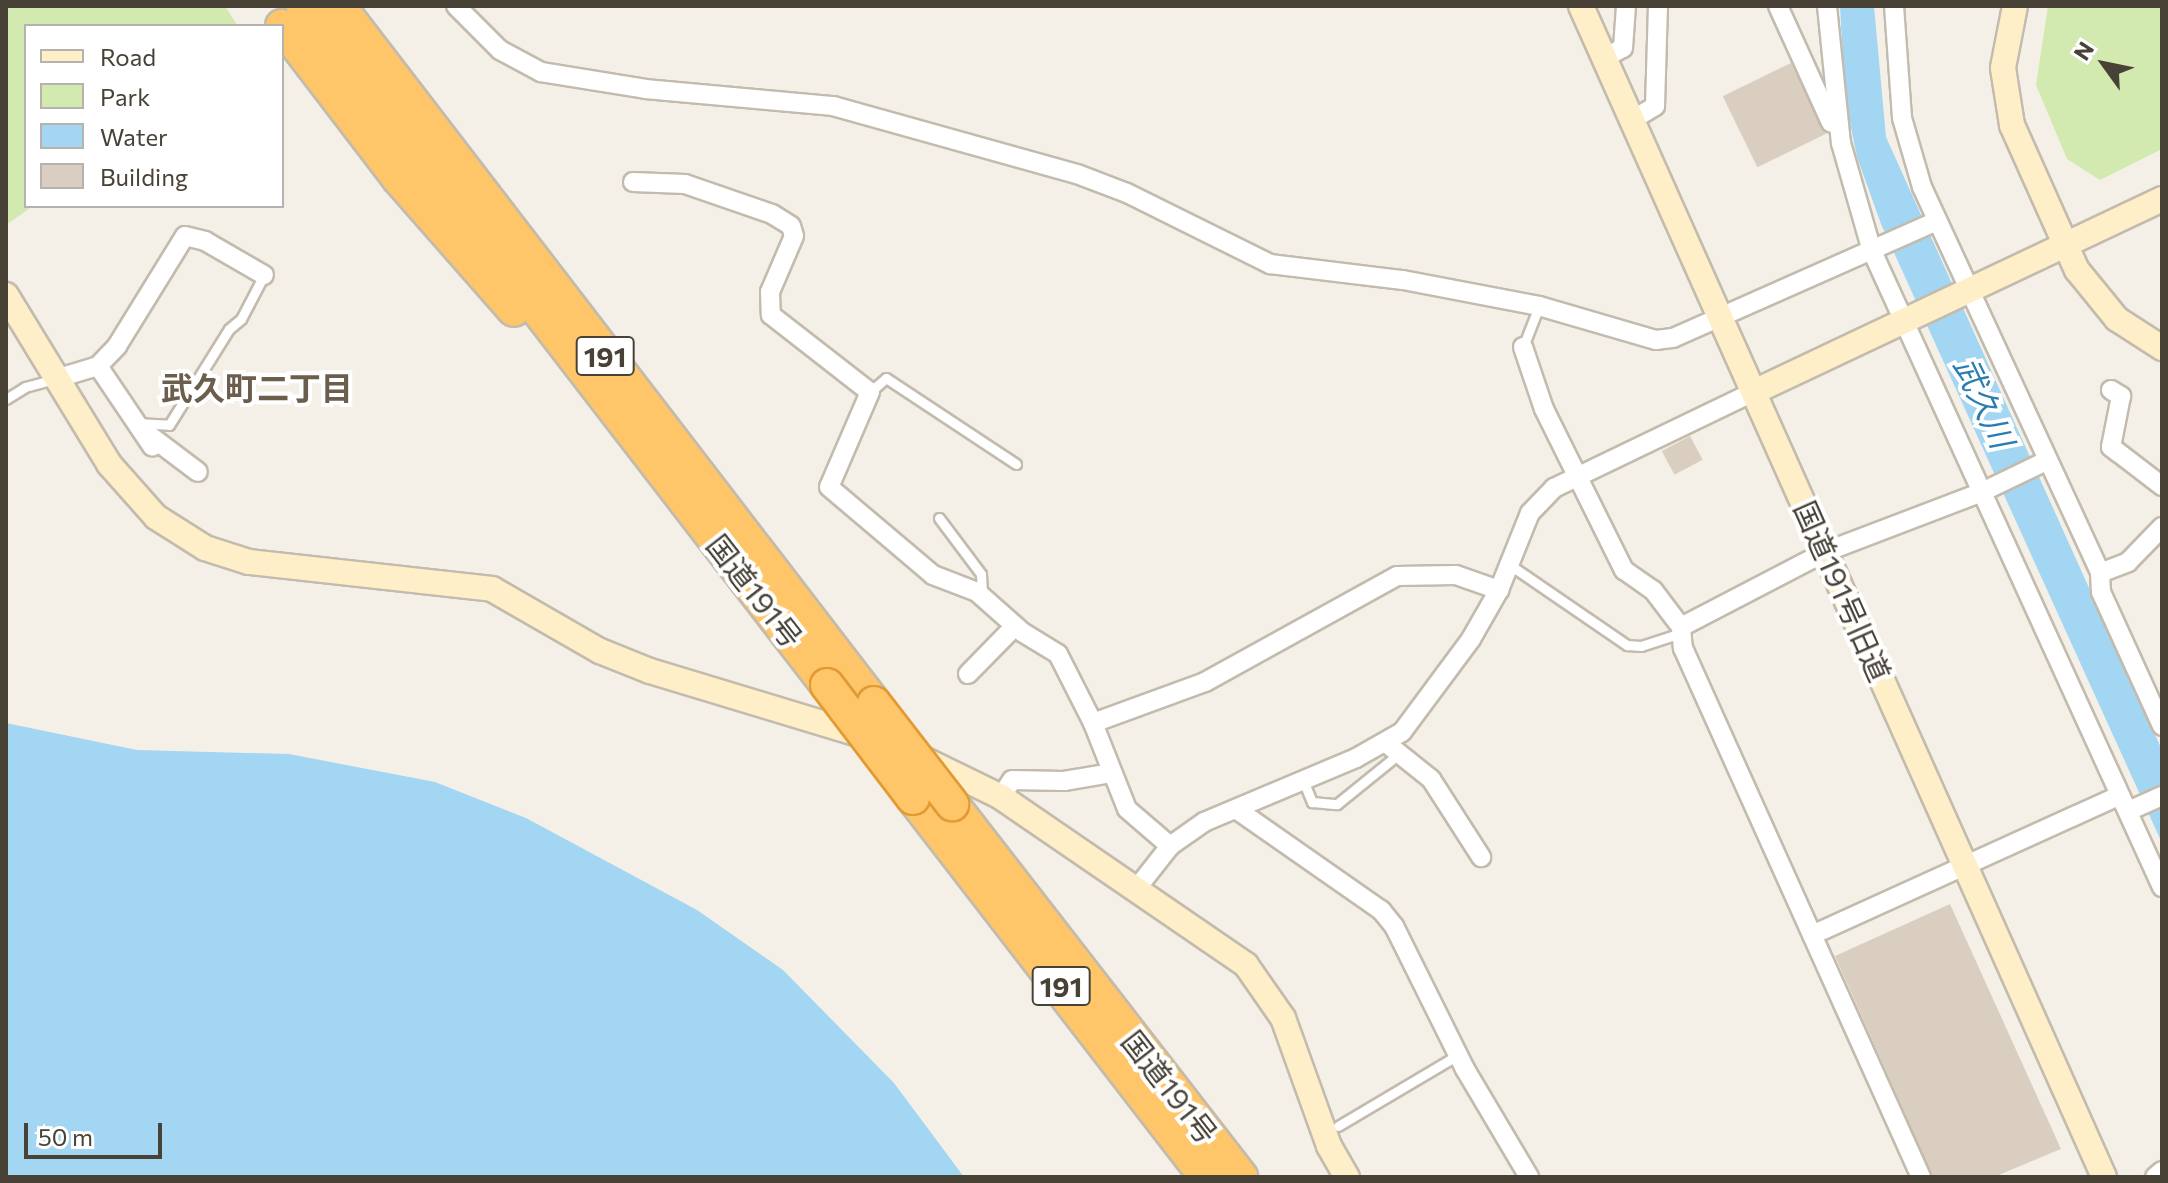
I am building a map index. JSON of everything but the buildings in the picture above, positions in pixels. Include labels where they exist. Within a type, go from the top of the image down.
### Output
[{"type":"highway","points":[[266,6],[280,24]]},
{"type":"highway","name":"国道191号","points":[[303,6],[1206,1177]]},
{"type":"highway","name":"国道191号","points":[[339,6],[1241,1177]]},
{"type":"highway","points":[[364,6],[436,109],[449,150]]},
{"type":"highway","points":[[284,29],[473,266],[652,459]]},
{"type":"street","points":[[456,6],[500,50],[541,72],[646,89],[833,106],[1077,174],[1127,193],[1270,264],[1403,280],[1539,306],[1656,340],[1673,338],[1934,222]]},
{"type":"street","name":"国道191号旧道","points":[[1581,6],[1756,391],[2104,1177]]},
{"type":"street","points":[[1604,58],[1623,48],[1626,6]]},
{"type":"street","points":[[1632,120],[1655,106],[1658,6]]},
{"type":"street","points":[[1778,6],[1841,143],[1875,249],[1910,318],[2162,887]]},
{"type":"street","points":[[1827,6],[1841,143]]},
{"type":"street","points":[[1894,6],[1902,118],[1934,222],[1968,291],[2042,463],[2100,573],[2101,592],[2162,726]]},
{"type":"street","points":[[2015,6],[2003,68],[2005,98],[2064,245],[2102,306],[2162,348]]},
{"type":"street","points":[[633,182],[685,184],[772,214],[791,226],[794,236],[770,292],[771,315],[870,392],[829,487],[933,575],[982,595],[1015,626],[1063,661],[1093,723],[1127,809],[1170,846]]},
{"type":"street","points":[[1137,888],[1170,846],[1204,822],[1303,780],[1393,748],[1440,687],[1499,590],[1530,513],[1554,488],[2162,199]]},
{"type":"street","points":[[55,379],[98,366],[147,303],[185,236],[264,275]]},
{"type":"street","points":[[6,295],[55,379],[135,494],[172,530],[205,548],[249,562],[492,589],[600,651],[650,671],[865,735],[954,771],[1001,797],[1232,953],[1273,1000],[1295,1043],[1329,1146],[1347,1177]]},
{"type":"street","points":[[1523,347],[1544,409],[1624,570],[1653,590],[1681,630],[1683,648],[1921,1177]]},
{"type":"street","points":[[98,366],[152,446]]},
{"type":"street","points":[[2111,390],[2121,396],[2111,447],[2162,486]]},
{"type":"street","points":[[138,425],[198,472]]},
{"type":"street","points":[[1681,630],[1825,552],[1985,491],[2042,463]]},
{"type":"street","points":[[2100,573],[2128,562],[2162,527]]},
{"type":"street","points":[[1093,723],[1205,682],[1397,576],[1456,575],[1499,590]]},
{"type":"street","points":[[968,674],[1015,626]]},
{"type":"street","points":[[1393,748],[1431,779],[1481,857]]},
{"type":"street","points":[[1001,797],[1012,780],[1064,781],[1112,773]]},
{"type":"street","points":[[1812,935],[1967,868],[2120,795]]},
{"type":"street","points":[[2135,808],[2162,796]]},
{"type":"street","points":[[1236,809],[1381,910],[1394,926],[1458,1055],[1529,1177]]},
{"type":"street","points":[[2155,1177],[2162,1171]]},
{"type":"lane","points":[[138,425],[169,425],[248,308],[264,275]]},
{"type":"lane","points":[[1523,347],[1539,306]]},
{"type":"lane","points":[[870,392],[886,378],[1016,464]]},
{"type":"lane","points":[[6,399],[25,387],[55,379]]},
{"type":"lane","points":[[939,518],[981,574],[982,595]]},
{"type":"lane","points":[[1510,565],[1627,645],[1641,646],[1681,630]]},
{"type":"lane","points":[[1303,780],[1312,802],[1337,804],[1393,748]]},
{"type":"lane","points":[[1338,1126],[1458,1055]]},
{"type":"green space","points":[[6,6],[225,6],[237,24],[24,24],[24,208],[30,208],[6,225]]},
{"type":"green space","points":[[2048,6],[2162,6],[2162,149],[2100,180],[2067,159],[2036,85]]},
{"type":"water","name":"武久川","points":[[1840,6],[1874,6],[1886,137],[2162,750],[2162,843],[1881,224],[1857,157],[1845,98]]},
{"type":"water","points":[[6,723],[137,750],[289,754],[435,782],[526,818],[697,910],[783,970],[894,1083],[964,1177],[6,1177]]},
{"type":"district","name":"武久町二丁目","points":[[257,387]]}]
